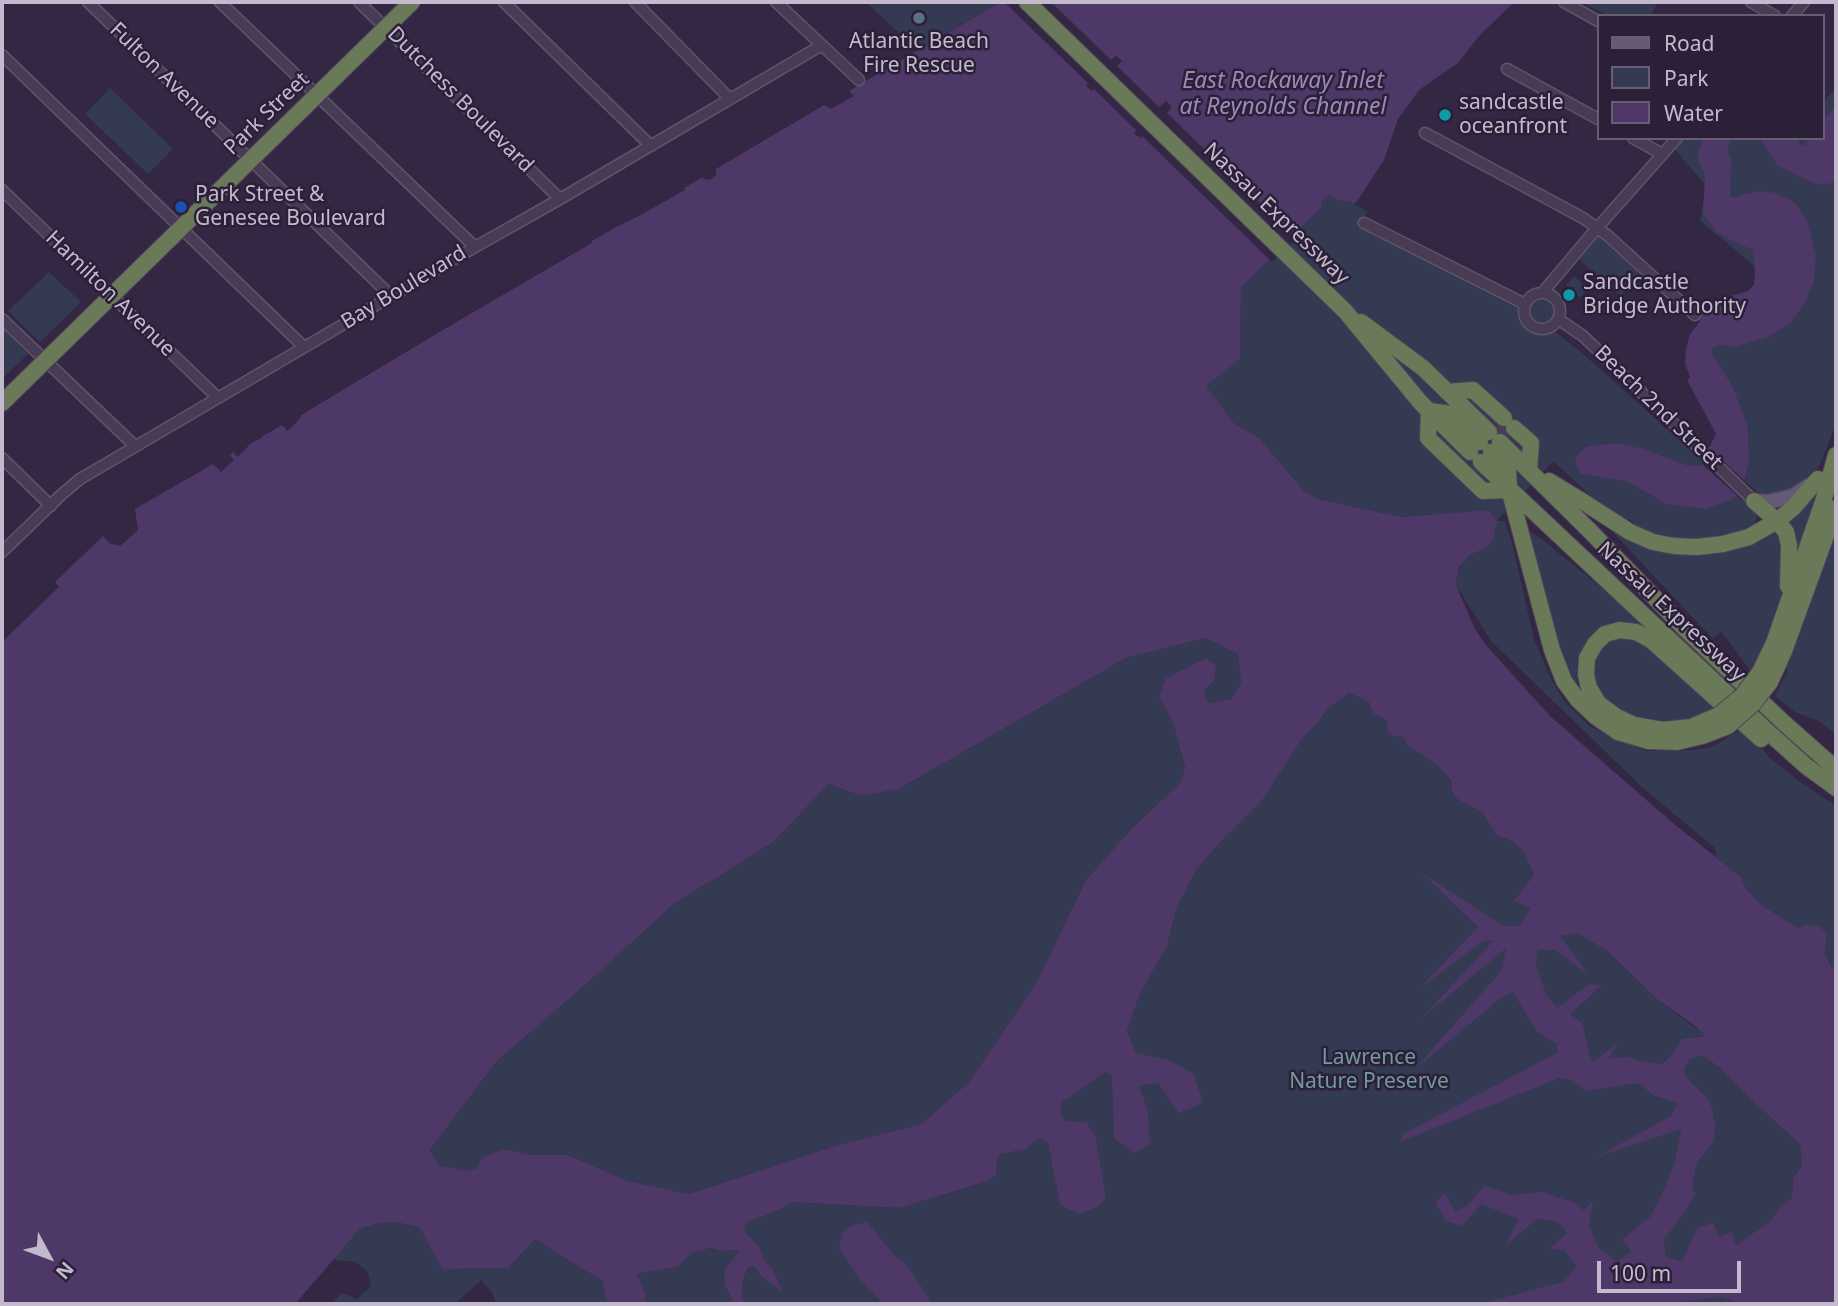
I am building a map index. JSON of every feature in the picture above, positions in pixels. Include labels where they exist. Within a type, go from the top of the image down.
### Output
[{"type":"highway","name":"Park Street","points":[[2,403],[412,2]]},
{"type":"highway","name":"Nassau Expressway","points":[[1027,2],[1345,311],[1429,411],[1529,470],[1683,627],[1836,769]]},
{"type":"highway","name":"Nassau Expressway","points":[[1345,311],[1423,368],[1447,392],[1455,409],[1488,444]]},
{"type":"highway","points":[[1447,392],[1473,390],[1488,444],[1488,486],[1509,490]]},
{"type":"highway","points":[[1429,411],[1428,438],[1483,491],[1509,490]]},
{"type":"highway","points":[[1488,444],[1508,469],[1509,490],[1552,650],[1564,681],[1578,700],[1596,717],[1618,732],[1649,741],[1677,742],[1719,715],[1742,696],[1779,647],[1836,508]]},
{"type":"highway","points":[[1779,647],[1788,602],[1836,453]]},
{"type":"highway","points":[[1529,470],[1582,500],[1630,532],[1653,542],[1697,547],[1749,537],[1793,508],[1818,480]]},
{"type":"highway","name":"Nassau Expressway","points":[[1509,490],[1672,639],[1767,731],[1836,788]]},
{"type":"highway","points":[[1748,496],[1786,532],[1789,545],[1788,602]]},
{"type":"highway","points":[[1696,731],[1634,726],[1599,704],[1589,688],[1586,675],[1587,658],[1595,644],[1605,634],[1620,630],[1636,632],[1651,640],[1757,736],[1805,774],[1836,794]]},
{"type":"main road","points":[[1748,496],[1766,502],[1793,496],[1818,480],[1836,453]]},
{"type":"street","name":"Fulton Avenue","points":[[88,2],[391,296]]},
{"type":"street","points":[[220,2],[475,247]]},
{"type":"street","name":"Dutchess Boulevard","points":[[359,2],[560,199]]},
{"type":"street","points":[[504,2],[651,146]]},
{"type":"street","points":[[635,2],[730,99]]},
{"type":"street","points":[[776,2],[859,80]]},
{"type":"street","points":[[1564,2],[1596,20]]},
{"type":"street","points":[[1751,2],[1772,14]]},
{"type":"street","name":"Bay Boulevard","points":[[2,552],[80,479],[822,45]]},
{"type":"street","points":[[2,55],[304,347]]},
{"type":"street","points":[[1507,69],[1596,118]]},
{"type":"street","points":[[1425,133],[1583,218],[1695,315]]},
{"type":"street","points":[[1637,140],[1662,154]]},
{"type":"street","points":[[1558,319],[1550,327],[1538,328],[1528,322],[1525,304],[1533,295],[1543,292],[1675,140]]},
{"type":"street","name":"Hamilton Avenue","points":[[2,190],[218,398]]},
{"type":"street","points":[[1364,223],[1525,304]]},
{"type":"street","name":"Beach 2nd Street","points":[[1543,292],[1550,294],[1558,302],[1558,319],[1583,336],[1748,496]]},
{"type":"street","points":[[2,320],[135,446]]},
{"type":"street","points":[[2,458],[51,506]]},
{"type":"green space","points":[[866,2],[1000,2],[917,50]]},
{"type":"green space","points":[[1658,2],[1651,14],[1604,14],[1586,4]]},
{"type":"green space","points":[[110,88],[173,149],[148,174],[85,114]]},
{"type":"green space","points":[[1836,88],[1836,423],[1815,472],[1802,485],[1774,497],[1760,494],[1745,481],[1749,464],[1733,387],[1712,353],[1713,348],[1719,345],[1736,347],[1803,306],[1700,221],[1706,186],[1671,145],[1676,140],[1824,140],[1824,101]]},
{"type":"green space","points":[[1329,194],[1368,212],[1363,220],[1524,310],[1528,299],[1538,293],[1555,297],[1560,313],[1550,328],[1706,462],[1704,466],[1686,465],[1641,448],[1616,443],[1587,446],[1626,481],[1668,505],[1705,509],[1737,496],[1741,500],[1744,498],[1754,507],[1756,521],[1753,526],[1742,531],[1706,539],[1678,538],[1647,532],[1632,525],[1634,523],[1629,519],[1626,523],[1605,509],[1553,461],[1497,521],[1505,521],[1534,639],[1551,679],[1565,702],[1590,726],[1647,751],[1685,751],[1712,747],[1744,727],[1770,758],[1836,806],[1836,961],[1833,969],[1825,954],[1827,934],[1800,929],[1760,904],[1745,887],[1741,877],[1716,857],[1715,848],[1643,788],[1491,641],[1456,585],[1460,565],[1470,555],[1489,510],[1401,517],[1318,499],[1304,491],[1260,439],[1234,423],[1205,386],[1240,359],[1241,288],[1322,207],[1321,203]]},
{"type":"green space","points":[[1599,236],[1640,274],[1620,296],[1579,259]]},
{"type":"green space","points":[[49,272],[81,302],[40,342],[8,311]]},
{"type":"green space","points":[[1574,276],[1587,288],[1580,298],[1566,285]]},
{"type":"green space","points":[[2,326],[28,354],[2,379]]},
{"type":"green space","points":[[1813,495],[1817,498],[1793,565],[1783,522]]},
{"type":"green space","points":[[1521,525],[1631,612],[1655,636],[1615,623],[1599,629],[1586,642],[1578,658],[1577,683],[1571,687]]},
{"type":"green space","points":[[1836,525],[1836,735],[1819,721],[1795,712],[1775,696],[1788,671],[1785,668]]},
{"type":"green space","points":[[1607,526],[1626,534],[1629,541],[1677,549],[1772,528],[1783,535],[1783,589],[1761,659],[1752,673],[1721,631],[1713,639]]},
{"type":"green space","points":[[1613,635],[1651,643],[1718,706],[1687,720],[1647,722],[1622,714],[1599,698],[1589,679],[1597,646]]},
{"type":"green space","points":[[1205,638],[1238,654],[1241,683],[1231,699],[1209,703],[1205,697],[1206,658],[1191,666],[1159,698],[1173,722],[1185,767],[1180,783],[1132,828],[1086,880],[1036,983],[969,1082],[921,1124],[835,1146],[689,1194],[628,1181],[568,1155],[528,1155],[505,1149],[477,1168],[466,1171],[439,1165],[430,1150],[497,1061],[674,904],[772,843],[829,784],[861,796],[899,789],[1126,658]]},
{"type":"green space","name":"Lawrence Nature Preserve","points":[[1349,693],[1369,702],[1378,717],[1387,721],[1408,746],[1437,765],[1452,783],[1452,791],[1457,799],[1482,812],[1497,836],[1510,840],[1524,852],[1577,933],[1607,951],[1657,999],[1706,1036],[1693,1037],[1702,1055],[1720,1068],[1801,1144],[1802,1165],[1793,1178],[1792,1198],[1780,1207],[1769,1222],[1736,1245],[1754,1304],[745,1304],[742,1294],[743,1279],[748,1268],[754,1266],[761,1276],[773,1270],[764,1259],[760,1248],[744,1230],[747,1222],[775,1212],[792,1202],[900,1208],[985,1182],[1001,1154],[1027,1149],[1035,1140],[1042,1139],[1048,1144],[1060,1205],[1086,1122],[1065,1121],[1061,1116],[1061,1103],[1135,1053],[1127,1031],[1140,994],[1167,946],[1177,907],[1196,870],[1261,800],[1302,739],[1327,710]]},
{"type":"green space","points":[[397,1222],[420,1228],[535,1239],[602,1281],[607,1304],[496,1304],[492,1292],[481,1280],[455,1304],[331,1304],[342,1293],[357,1299],[371,1286],[368,1272],[355,1262],[333,1260],[360,1229],[379,1223]]},
{"type":"green space","points":[[711,1248],[721,1251],[741,1250],[725,1286],[734,1304],[646,1304],[645,1293],[635,1274],[678,1267],[690,1253]]},
{"type":"water","name":"East Rockaway Inlet at Reynolds Channel","points":[[1000,2],[1514,2],[1479,36],[1458,63],[1419,90],[1398,119],[1384,160],[1358,200],[1354,204],[1329,195],[1321,203],[1322,207],[1241,288],[1240,359],[1206,386],[1234,423],[1260,439],[1304,491],[1318,499],[1401,517],[1489,510],[1497,521],[1493,540],[1485,548],[1470,555],[1459,567],[1456,585],[1474,627],[1485,644],[1550,716],[1674,824],[1741,877],[1745,887],[1760,904],[1800,929],[1806,924],[1820,927],[1827,934],[1825,954],[1832,968],[1836,961],[1836,1304],[1745,1304],[1719,1297],[1659,1304],[1480,1304],[1563,1282],[1577,1267],[1564,1250],[1549,1249],[1567,1233],[1557,1221],[1537,1219],[1505,1246],[1519,1219],[1481,1204],[1462,1226],[1446,1221],[1435,1203],[1445,1193],[1455,1211],[1468,1205],[1484,1186],[1513,1195],[1542,1192],[1578,1204],[1583,1211],[1593,1200],[1589,1226],[1599,1248],[1617,1262],[1632,1251],[1622,1240],[1650,1217],[1663,1192],[1675,1163],[1681,1129],[1596,1157],[1671,1116],[1677,1103],[1655,1096],[1638,1083],[1587,1091],[1572,1080],[1559,1078],[1400,1142],[1403,1134],[1557,1053],[1557,1044],[1537,1032],[1513,992],[1501,998],[1414,1070],[1502,970],[1506,948],[1422,1018],[1494,940],[1483,941],[1419,989],[1478,927],[1422,873],[1503,926],[1519,926],[1531,908],[1514,901],[1534,875],[1524,852],[1510,840],[1497,836],[1482,812],[1457,799],[1452,791],[1452,782],[1437,765],[1408,746],[1402,736],[1394,737],[1388,733],[1387,721],[1373,713],[1369,702],[1349,693],[1327,710],[1302,739],[1262,800],[1196,870],[1177,907],[1167,946],[1140,994],[1127,1031],[1136,1053],[1168,1060],[1193,1073],[1203,1103],[1179,1113],[1158,1083],[1139,1086],[1148,1111],[1150,1144],[1134,1153],[1114,1138],[1112,1076],[1105,1072],[1061,1103],[1061,1116],[1065,1121],[1086,1122],[1095,1135],[1106,1197],[1099,1206],[1079,1214],[1060,1205],[1048,1144],[1042,1139],[1035,1140],[1027,1149],[1001,1154],[997,1160],[996,1175],[985,1182],[900,1208],[792,1202],[775,1212],[747,1222],[744,1230],[760,1248],[783,1292],[761,1276],[754,1266],[748,1268],[743,1279],[742,1294],[745,1304],[734,1304],[725,1286],[724,1271],[740,1250],[721,1251],[711,1248],[691,1253],[678,1267],[636,1274],[645,1293],[646,1304],[607,1304],[602,1281],[535,1239],[508,1268],[442,1269],[420,1228],[397,1222],[379,1223],[360,1229],[295,1304],[2,1304],[2,642],[59,587],[55,582],[103,536],[109,543],[120,546],[138,530],[135,509],[213,464],[221,472],[234,460],[230,455],[233,452],[238,457],[250,444],[282,425],[288,431],[300,416],[592,241],[685,190],[684,188],[701,178],[710,180],[716,175],[716,169],[824,105],[831,109],[854,96],[849,91]],"holes":[[[1205,638],[1238,654],[1241,683],[1231,699],[1209,703],[1205,697],[1205,689],[1214,681],[1216,665],[1206,658],[1165,679],[1159,698],[1173,722],[1185,767],[1180,783],[1132,828],[1086,880],[1036,983],[969,1082],[921,1124],[835,1146],[689,1194],[628,1181],[568,1155],[528,1155],[505,1149],[483,1157],[477,1168],[466,1171],[439,1165],[430,1150],[497,1061],[674,904],[772,843],[829,784],[861,796],[899,789],[1126,658]],[[1577,933],[1607,951],[1657,999],[1705,1036],[1682,1039],[1672,1055],[1662,1064],[1628,1057],[1609,1058],[1617,1043],[1592,1063],[1582,1023],[1570,1014],[1602,985],[1589,984],[1557,1008],[1546,994],[1535,962],[1538,950],[1555,950],[1589,975],[1560,936]],[[1702,1055],[1720,1068],[1800,1144],[1802,1165],[1793,1178],[1792,1198],[1780,1207],[1769,1222],[1736,1245],[1731,1232],[1719,1237],[1713,1223],[1697,1228],[1682,1262],[1666,1257],[1664,1240],[1696,1195],[1692,1187],[1697,1162],[1714,1141],[1715,1123],[1710,1101],[1685,1076],[1684,1069],[1690,1059]]]},
{"type":"water","points":[[1836,103],[1836,179],[1821,185],[1777,165],[1761,140],[1797,140],[1804,146],[1808,140],[1824,140],[1824,119]]},
{"type":"water","points":[[1702,140],[1732,140],[1728,153],[1731,158],[1730,196],[1734,198],[1761,191],[1787,198],[1798,206],[1807,221],[1816,255],[1814,282],[1803,306],[1790,323],[1768,337],[1736,347],[1719,345],[1713,348],[1712,353],[1733,387],[1748,428],[1749,464],[1740,498],[1737,496],[1705,509],[1668,505],[1626,481],[1580,474],[1575,460],[1587,446],[1616,443],[1641,448],[1686,465],[1704,466],[1716,434],[1687,380],[1690,377],[1685,364],[1686,349],[1690,334],[1699,323],[1702,313],[1718,300],[1748,291],[1754,285],[1755,273],[1753,250],[1717,232],[1703,215],[1705,174],[1698,162]]},
{"type":"water","points":[[867,1222],[894,1255],[907,1265],[929,1298],[930,1304],[883,1304],[860,1279],[839,1248],[842,1233],[851,1226]]},
{"type":"pier","points":[[1004,2],[1051,2],[1111,60],[1116,55],[1122,61],[1117,66],[1159,107],[1166,101],[1172,107],[1167,113],[1296,238],[1272,262],[1142,136],[1140,138],[1134,133],[1136,130],[1094,89],[1092,91],[1086,86],[1088,83]]},
{"type":"pier","points":[[1709,448],[1745,481],[1740,498],[1704,466]]},
{"type":"tunnel","points":[[1499,423],[1509,432]]},
{"type":"place","name":"Atlantic Beach Fire Rescue","points":[[919,18]]},
{"type":"place","name":"sandcastle oceanfront","points":[[1445,115]]},
{"type":"place","name":"Park Street & Genesee Boulevard","points":[[181,207]]},
{"type":"place","name":"Sandcastle Bridge Authority","points":[[1569,295]]}]
